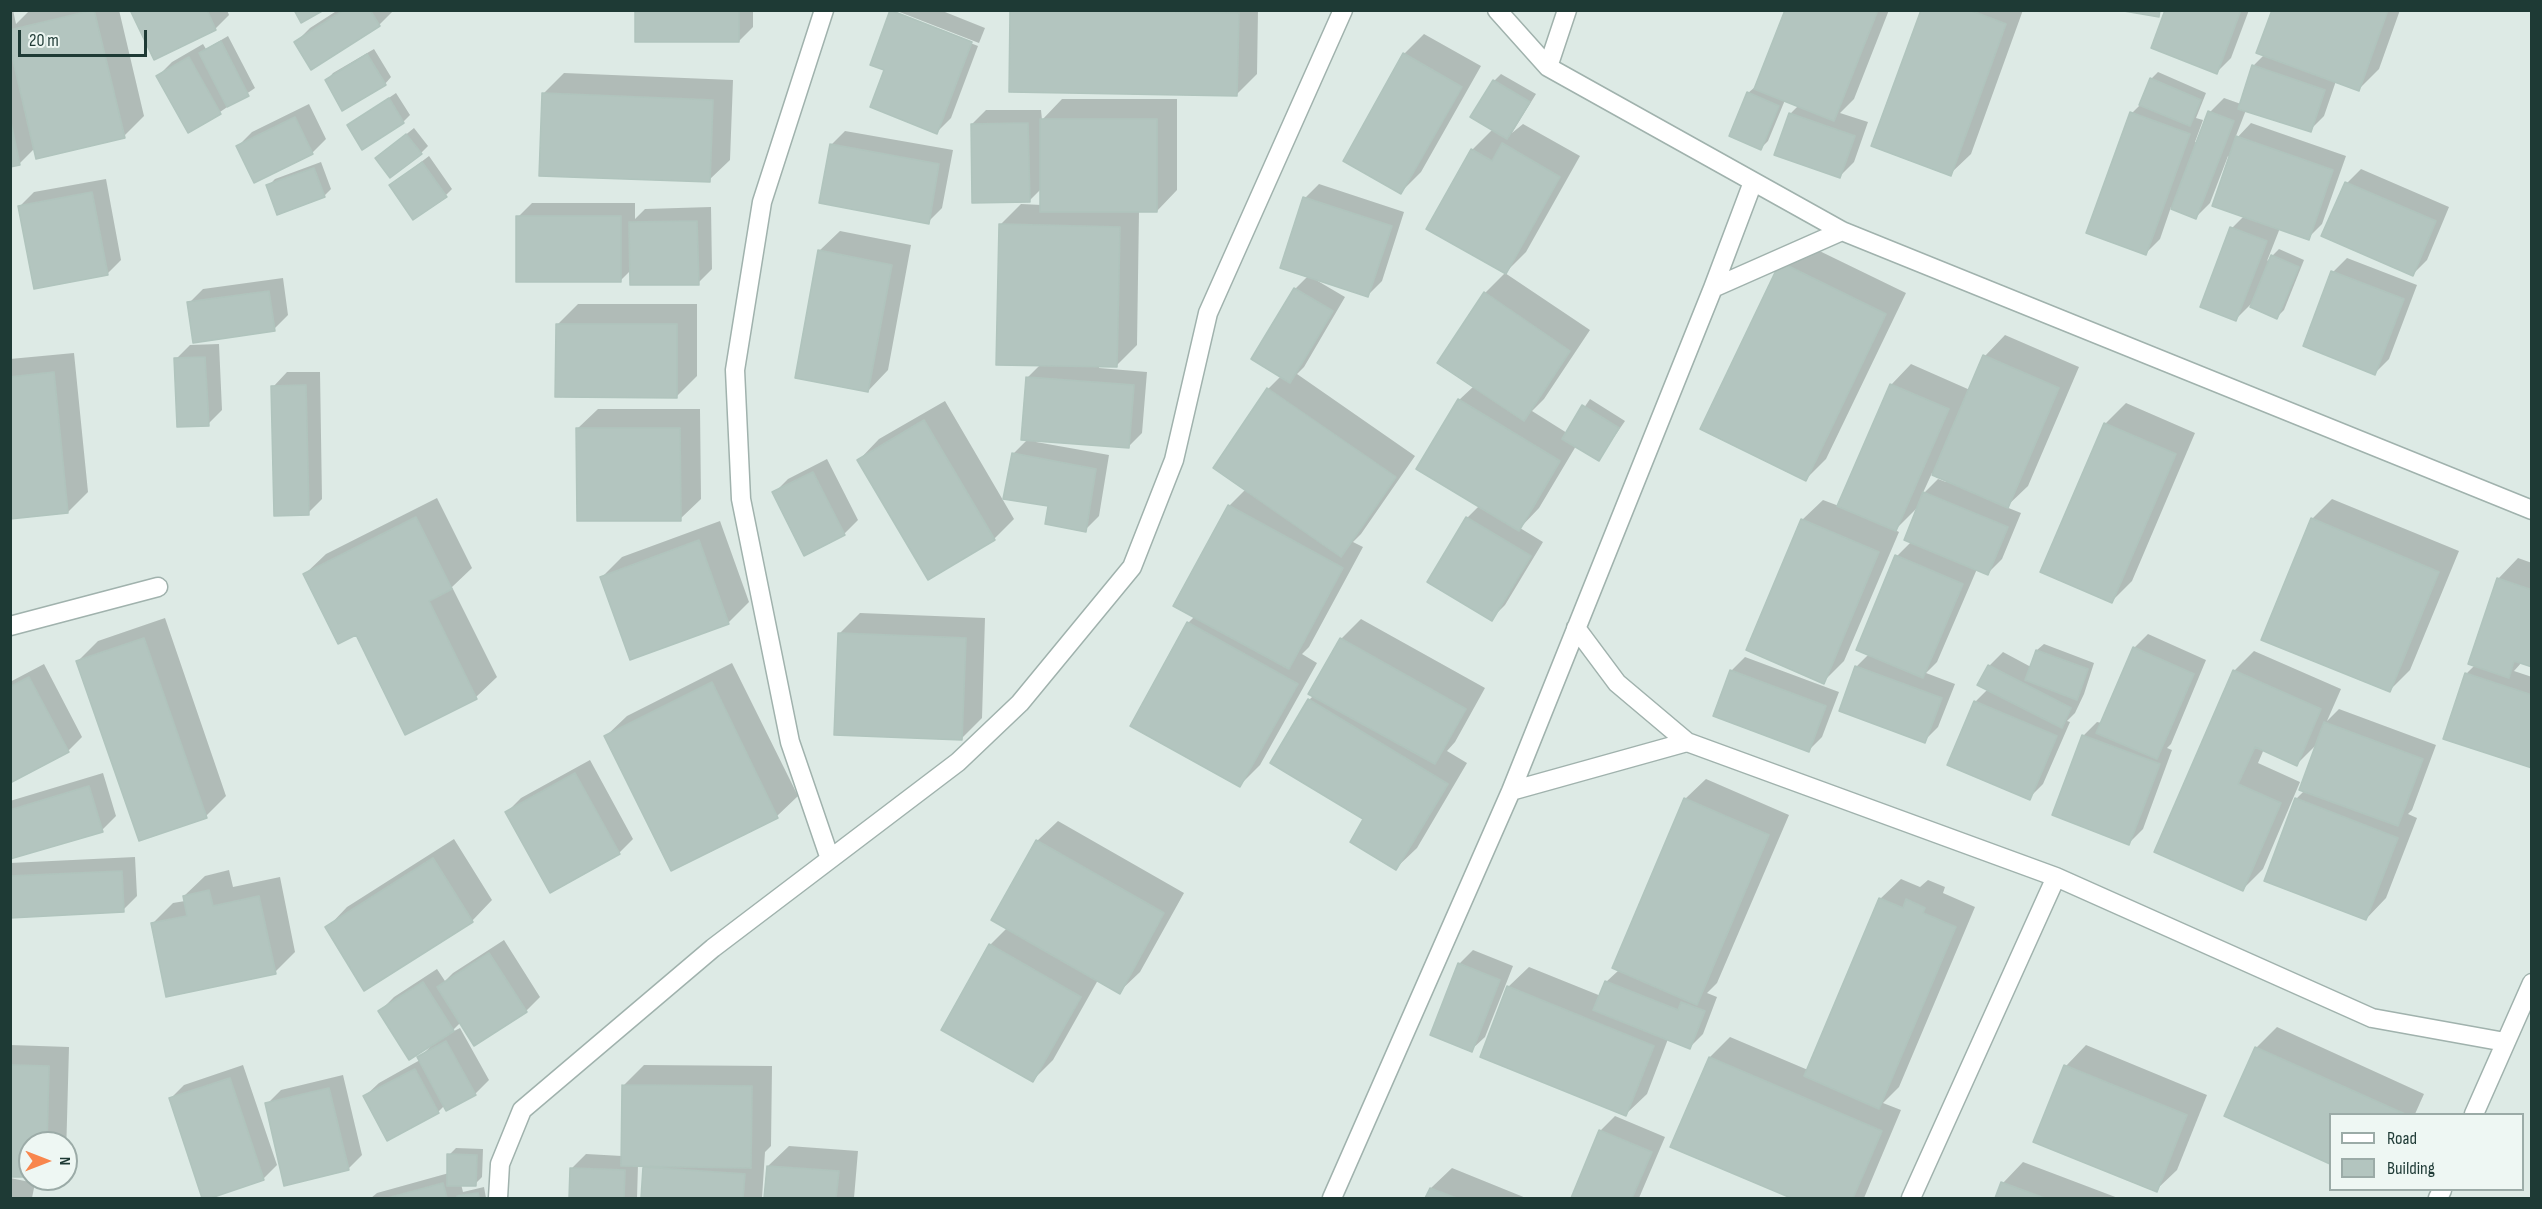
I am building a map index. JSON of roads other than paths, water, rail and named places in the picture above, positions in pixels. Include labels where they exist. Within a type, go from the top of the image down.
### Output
[{"type":"street","points":[[824,10],[762,202],[735,370],[741,499],[790,742],[830,860]]},
{"type":"street","points":[[498,1198],[500,1164],[522,1110],[713,948],[958,762],[1020,704],[1132,567],[1174,460],[1208,313],[1343,10]]},
{"type":"street","points":[[1497,10],[1548,67],[1842,231],[2532,510]]},
{"type":"street","points":[[1548,67],[1567,10]]},
{"type":"street","points":[[1332,1198],[1511,791],[1713,288],[1753,182]]},
{"type":"street","points":[[1713,288],[1842,231]]},
{"type":"street","points":[[10,626],[158,587]]},
{"type":"street","points":[[1576,628],[1617,683],[1688,742],[2056,877],[2372,1018],[2505,1042]]},
{"type":"street","points":[[1511,791],[1688,742]]},
{"type":"street","points":[[1911,1198],[2056,877]]},
{"type":"street","points":[[2474,1113],[2532,983]]}]
